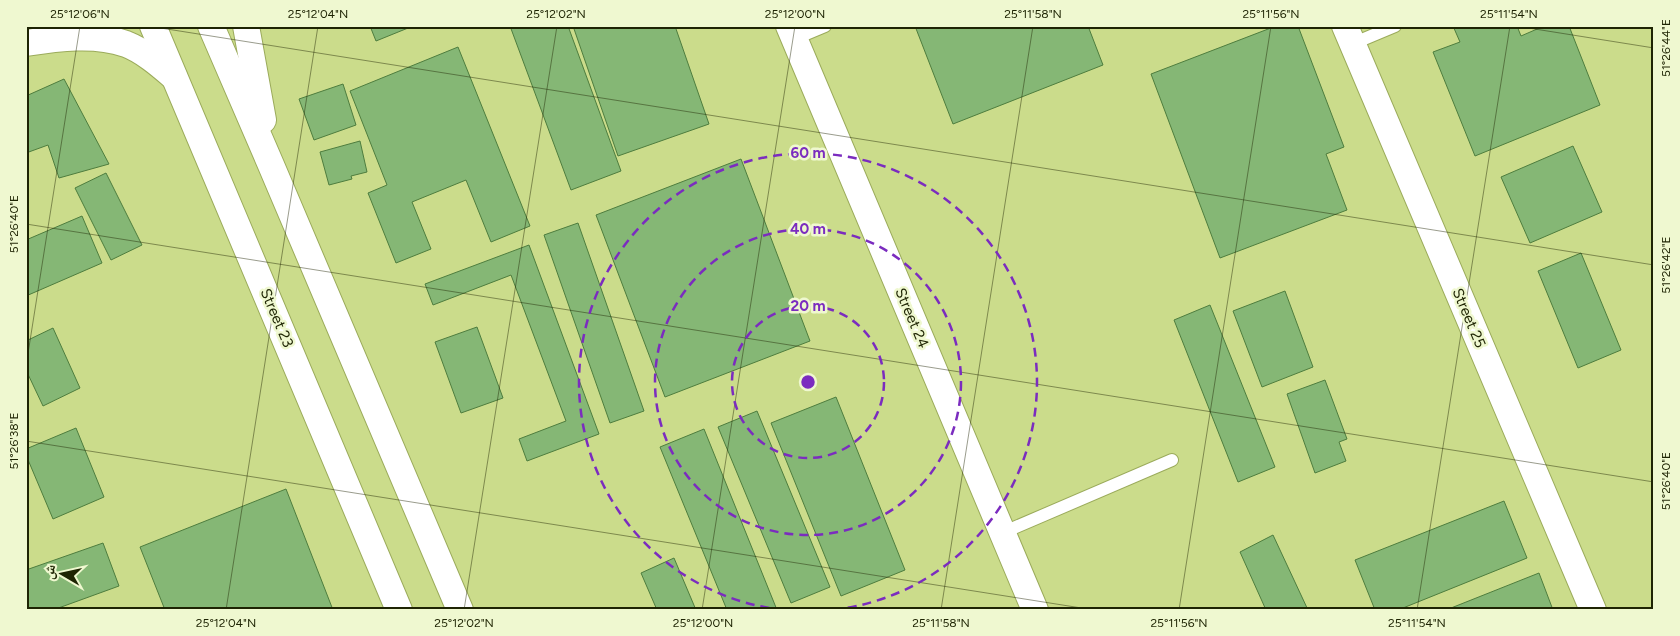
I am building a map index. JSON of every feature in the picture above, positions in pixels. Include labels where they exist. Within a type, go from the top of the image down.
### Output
[{"type":"street","name":"Street 23","points":[[153,26],[399,610]]},
{"type":"street","points":[[211,26],[272,165],[460,610]]},
{"type":"street","points":[[246,26],[272,165]]},
{"type":"street","name":"Street 24","points":[[791,33],[1034,610]]},
{"type":"street","name":"Street 25","points":[[1348,35],[1593,610]]},
{"type":"street","points":[[26,43],[78,38],[105,39],[127,44],[149,57],[176,78]]},
{"type":"lane","points":[[791,33],[825,26]]},
{"type":"lane","points":[[1348,35],[1395,26]]},
{"type":"lane","points":[[1002,533],[1172,460]]},
{"type":"building","points":[[370,26],[413,26],[376,41]]},
{"type":"building","points":[[510,26],[568,26],[621,171],[571,190]]},
{"type":"building","points":[[573,26],[675,26],[709,124],[618,156]]},
{"type":"building","points":[[915,26],[1088,26],[1103,65],[953,124]]},
{"type":"building","points":[[1276,26],[1298,26],[1344,147],[1326,154],[1347,210],[1220,258],[1151,74]]},
{"type":"building","points":[[1453,26],[1517,26],[1521,36],[1544,26],[1569,26],[1600,105],[1475,156],[1433,52],[1460,42]]},
{"type":"building","points":[[458,47],[530,226],[491,242],[466,180],[412,202],[431,249],[396,263],[368,193],[387,185],[350,91]]},
{"type":"building","points":[[64,79],[109,164],[59,178],[48,145],[26,153],[26,96]]},
{"type":"building","points":[[343,84],[356,125],[314,140],[299,99]]},
{"type":"building","points":[[360,141],[367,172],[351,176],[352,179],[329,185],[320,152]]},
{"type":"building","points":[[1573,146],[1602,212],[1530,243],[1501,177]]},
{"type":"building","points":[[741,159],[810,341],[665,397],[596,215]]},
{"type":"building","points":[[106,173],[142,245],[111,260],[75,188]]},
{"type":"building","points":[[82,216],[102,263],[26,296],[26,240]]},
{"type":"building","points":[[578,223],[644,411],[610,423],[544,235]]},
{"type":"building","points":[[529,245],[599,434],[527,461],[519,439],[566,421],[511,275],[433,305],[425,284]]},
{"type":"building","points":[[1581,253],[1621,350],[1578,368],[1538,271]]},
{"type":"building","points":[[1285,291],[1313,367],[1262,387],[1233,311]]},
{"type":"building","points":[[1210,305],[1275,467],[1238,482],[1174,320]]},
{"type":"building","points":[[477,327],[503,398],[461,413],[435,342]]},
{"type":"building","points":[[53,328],[80,388],[43,406],[26,370],[26,341]]},
{"type":"building","points":[[1325,380],[1347,439],[1339,442],[1346,461],[1315,473],[1287,394]]},
{"type":"building","points":[[836,397],[905,570],[841,596],[771,423]]},
{"type":"building","points":[[757,411],[830,587],[791,603],[718,427]]},
{"type":"building","points":[[76,428],[104,497],[53,519],[26,455],[26,449]]},
{"type":"building","points":[[704,429],[777,610],[727,610],[660,447]]},
{"type":"building","points":[[286,489],[333,610],[165,610],[140,547]]},
{"type":"building","points":[[1504,501],[1527,558],[1398,610],[1375,610],[1355,560]]},
{"type":"building","points":[[1273,535],[1308,610],[1266,610],[1240,552]]},
{"type":"building","points":[[103,543],[119,586],[53,610],[26,610],[26,570]]},
{"type":"building","points":[[674,558],[696,610],[657,610],[641,573]]},
{"type":"building","points":[[1539,573],[1553,610],[1446,610]]}]
